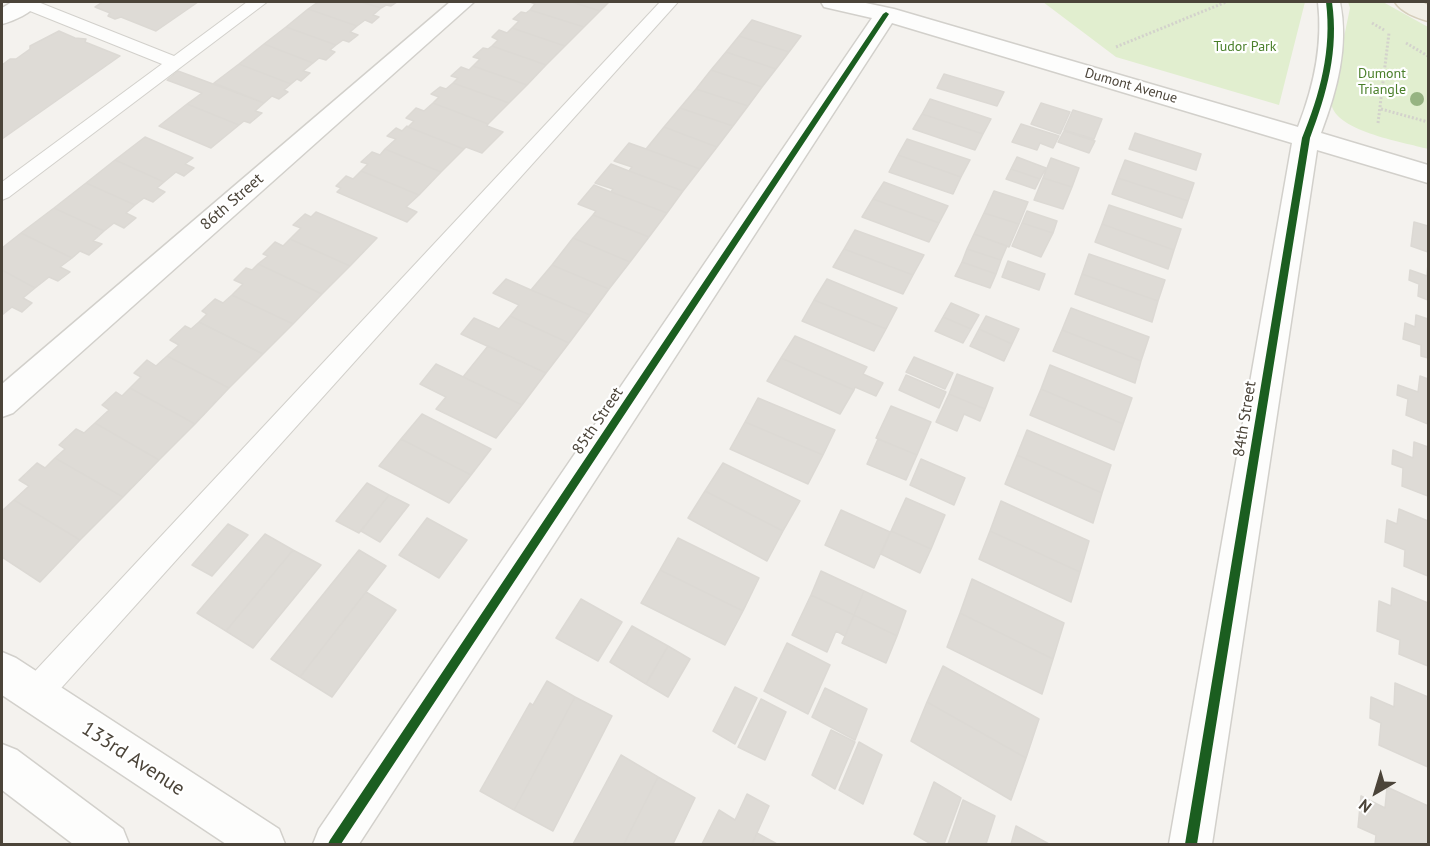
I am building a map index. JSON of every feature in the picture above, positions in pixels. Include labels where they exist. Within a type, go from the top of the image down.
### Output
[{"type":"main road","points":[[1406,2],[1428,14]]},
{"type":"street","points":[[2,18],[27,2]]},
{"type":"street","name":"86th Street","points":[[2,403],[463,2]]},
{"type":"street","name":"Dumont Avenue","points":[[832,2],[886,14],[1428,174]]},
{"type":"street","name":"84th Street","points":[[1191,844],[1306,138],[1325,87],[1332,19],[1329,2]]},
{"type":"street","name":"85th Street","points":[[334,844],[886,14]]},
{"type":"street","name":"133rd Avenue","points":[[2,672],[264,844]]},
{"type":"street","points":[[2,765],[108,844]]},
{"type":"lane","points":[[27,2],[175,63]]},
{"type":"lane","points":[[2,192],[258,2]]},
{"type":"lane","points":[[34,694],[669,2]]},
{"type":"path","points":[[1110,50],[1226,2]]},
{"type":"path","points":[[1378,123],[1389,33]]},
{"type":"path","points":[[1381,109],[1428,122]]},
{"type":"green space","name":"Tudor Park","points":[[1043,2],[1305,2],[1279,105],[1116,57]]},
{"type":"green space","name":"Dumont Triangle","points":[[1348,2],[1383,2],[1428,27],[1428,149],[1386,139],[1355,127],[1342,120],[1334,111],[1331,100],[1350,8]]},
{"type":"building","points":[[103,2],[198,2],[156,31],[121,17],[115,19],[108,16],[110,13],[95,7]]},
{"type":"building","points":[[318,2],[361,2],[381,8],[373,15],[379,17],[372,23],[365,20],[357,26],[308,9]]},
{"type":"building","points":[[361,2],[397,2],[381,8]]},
{"type":"building","points":[[530,2],[572,2],[600,11],[584,27],[530,10],[535,4]]},
{"type":"building","points":[[572,2],[609,2],[600,11]]},
{"type":"building","points":[[308,9],[357,26],[350,32],[358,35],[349,42],[343,40],[336,45],[286,27]]},
{"type":"building","points":[[530,10],[584,27],[565,46],[512,28],[519,21],[513,19],[521,12],[526,13]]},
{"type":"building","points":[[752,20],[801,36],[789,52],[739,36]]},
{"type":"building","points":[[286,27],[336,45],[330,50],[335,52],[326,60],[319,58],[313,63],[264,44]]},
{"type":"building","points":[[512,28],[565,46],[546,65],[492,46],[498,40],[492,37],[499,30],[507,33]]},
{"type":"building","points":[[59,31],[75,38],[86,39],[85,42],[120,56],[2,139],[2,65],[10,59],[16,59],[30,49],[30,46]]},
{"type":"building","points":[[739,36],[789,52],[776,69],[726,52]]},
{"type":"building","points":[[264,44],[313,63],[303,71],[310,73],[301,81],[297,79],[291,84],[239,64]]},
{"type":"building","points":[[492,46],[546,65],[527,85],[473,66],[480,59],[473,57],[483,48],[488,49]]},
{"type":"building","points":[[726,52],[776,69],[762,87],[711,70]]},
{"type":"building","points":[[239,64],[291,84],[284,90],[288,92],[279,99],[272,96],[264,103],[214,83]]},
{"type":"building","points":[[473,66],[527,85],[509,103],[453,83],[458,78],[451,76],[461,67],[469,70]]},
{"type":"building","points":[[711,70],[762,87],[748,106],[696,89]]},
{"type":"building","points":[[178,71],[264,103],[255,111],[262,113],[250,123],[244,121],[239,125],[187,104],[202,93],[167,80]]},
{"type":"building","points":[[944,74],[1004,92],[997,106],[937,88]]},
{"type":"building","points":[[453,83],[509,103],[488,124],[433,103],[439,97],[431,94],[440,87],[446,89]]},
{"type":"building","points":[[696,89],[748,106],[733,126],[680,108]]},
{"type":"building","points":[[930,99],[991,119],[983,134],[922,114]]},
{"type":"building","points":[[433,103],[503,132],[482,153],[466,147],[464,149],[408,127],[414,121],[406,118],[416,108],[424,111]]},
{"type":"building","points":[[1041,103],[1070,112],[1060,134],[1031,124]]},
{"type":"building","points":[[187,104],[239,125],[211,148],[159,126]]},
{"type":"building","points":[[680,108],[733,126],[717,147],[664,127]]},
{"type":"building","points":[[1073,110],[1102,119],[1094,139],[1064,130]]},
{"type":"building","points":[[922,114],[983,134],[975,150],[913,129]]},
{"type":"building","points":[[1021,124],[1059,136],[1053,148],[1040,143],[1037,150],[1012,142]]},
{"type":"building","points":[[407,126],[464,149],[441,172],[385,149],[396,139],[387,136],[396,128],[402,131]]},
{"type":"building","points":[[664,127],[717,147],[700,169],[646,149]]},
{"type":"building","points":[[1064,131],[1095,141],[1089,153],[1058,142]]},
{"type":"building","points":[[1135,133],[1201,154],[1196,170],[1129,149]]},
{"type":"building","points":[[145,137],[193,158],[185,164],[194,168],[184,176],[176,172],[164,182],[115,160]]},
{"type":"building","points":[[907,139],[970,160],[961,177],[898,155]]},
{"type":"building","points":[[629,143],[700,169],[683,191],[629,171],[632,167],[614,161]]},
{"type":"building","points":[[385,149],[441,172],[419,195],[361,171],[368,164],[361,162],[372,152],[380,155]]},
{"type":"building","points":[[898,155],[961,177],[953,194],[889,172]]},
{"type":"building","points":[[1017,157],[1046,168],[1040,179],[1011,169]]},
{"type":"building","points":[[1051,158],[1079,168],[1072,187],[1043,178]]},
{"type":"building","points":[[115,160],[164,182],[157,188],[165,192],[153,202],[144,198],[135,205],[86,183]]},
{"type":"building","points":[[1125,160],[1194,183],[1188,201],[1118,178]]},
{"type":"building","points":[[611,164],[683,191],[667,213],[611,192],[613,189],[595,183]]},
{"type":"building","points":[[1011,169],[1040,179],[1035,189],[1006,179]]},
{"type":"building","points":[[361,171],[419,195],[406,207],[417,212],[407,222],[337,192],[341,188],[336,186],[346,176],[353,179]]},
{"type":"building","points":[[1043,178],[1072,187],[1063,209],[1034,200]]},
{"type":"building","points":[[1118,178],[1188,201],[1182,218],[1112,194]]},
{"type":"building","points":[[884,182],[948,206],[939,223],[873,199]]},
{"type":"building","points":[[86,183],[135,205],[126,213],[136,218],[124,228],[114,223],[104,231],[54,208]]},
{"type":"building","points":[[594,185],[667,213],[649,237],[593,215],[596,211],[578,204]]},
{"type":"building","points":[[994,191],[1028,202],[1019,224],[984,213]]},
{"type":"building","points":[[873,199],[939,223],[929,242],[862,217]]},
{"type":"building","points":[[1109,205],[1181,229],[1174,250],[1102,224]]},
{"type":"building","points":[[54,208],[104,231],[93,241],[102,244],[89,255],[80,251],[72,258],[21,233]]},
{"type":"building","points":[[1027,211],[1057,221],[1053,233],[1022,223]]},
{"type":"building","points":[[316,212],[377,238],[350,266],[290,239],[301,228],[293,225],[305,214],[311,217]]},
{"type":"building","points":[[984,213],[1019,224],[1009,247],[974,234]]},
{"type":"building","points":[[593,215],[649,237],[630,262],[573,238]]},
{"type":"building","points":[[1414,222],[1428,226],[1428,252],[1411,246]]},
{"type":"building","points":[[1022,223],[1053,233],[1041,257],[1012,246]]},
{"type":"building","points":[[1102,224],[1174,250],[1168,269],[1095,242]]},
{"type":"building","points":[[855,230],[924,255],[913,275],[844,249]]},
{"type":"building","points":[[21,233],[72,258],[60,267],[70,272],[58,281],[49,277],[35,288],[2,270],[2,248]]},
{"type":"building","points":[[974,234],[1007,246],[1001,260],[967,249]]},
{"type":"building","points":[[573,238],[630,262],[609,289],[552,265]]},
{"type":"building","points":[[290,239],[350,266],[322,294],[258,264],[268,256],[263,254],[275,242],[283,246]]},
{"type":"building","points":[[844,249],[913,275],[903,294],[833,267]]},
{"type":"building","points":[[967,249],[1001,260],[996,274],[962,262]]},
{"type":"building","points":[[1089,254],[1165,280],[1158,301],[1082,274]]},
{"type":"building","points":[[1008,261],[1045,274],[1039,290],[1002,277]]},
{"type":"building","points":[[962,262],[996,274],[990,288],[955,276]]},
{"type":"building","points":[[1428,263],[1428,300],[1418,296],[1419,284],[1409,280],[1410,270],[1427,276]]},
{"type":"building","points":[[258,264],[322,294],[293,324],[232,295],[243,284],[234,280],[246,268],[252,270]]},
{"type":"building","points":[[552,265],[609,289],[590,315],[531,290]]},
{"type":"building","points":[[2,270],[35,288],[23,298],[32,303],[22,312],[12,307],[2,315]]},
{"type":"building","points":[[1082,274],[1158,301],[1152,322],[1075,294]]},
{"type":"building","points":[[506,279],[590,315],[569,343],[510,316],[519,305],[493,293]]},
{"type":"building","points":[[827,279],[897,308],[886,329],[814,300]]},
{"type":"building","points":[[232,295],[293,324],[263,354],[199,322],[207,314],[202,311],[215,299],[223,303]]},
{"type":"building","points":[[814,300],[886,329],[874,351],[802,321]]},
{"type":"building","points":[[951,303],[979,315],[971,329],[943,317]]},
{"type":"building","points":[[1071,308],[1149,337],[1141,361],[1062,330]]},
{"type":"building","points":[[1416,315],[1428,319],[1428,358],[1421,356],[1421,345],[1403,339],[1405,323],[1415,327]]},
{"type":"building","points":[[510,316],[569,343],[546,373],[461,334],[474,318],[499,329]]},
{"type":"building","points":[[986,316],[1019,329],[1012,344],[979,329]]},
{"type":"building","points":[[943,317],[971,329],[963,343],[935,331]]},
{"type":"building","points":[[199,322],[263,354],[229,388],[167,356],[179,345],[170,340],[185,326],[191,329]]},
{"type":"building","points":[[979,329],[1012,344],[1004,361],[970,346]]},
{"type":"building","points":[[1062,330],[1141,361],[1135,383],[1053,351]]},
{"type":"building","points":[[795,336],[867,367],[863,374],[883,383],[876,396],[855,387],[854,390],[781,358]]},
{"type":"building","points":[[488,346],[546,373],[522,405],[463,377]]},
{"type":"building","points":[[167,356],[229,388],[195,424],[130,388],[141,377],[134,373],[147,360],[156,366]]},
{"type":"building","points":[[914,357],[953,373],[945,389],[906,372]]},
{"type":"building","points":[[781,358],[854,390],[840,414],[767,381]]},
{"type":"building","points":[[436,364],[522,405],[496,438],[436,409],[446,397],[420,384]]},
{"type":"building","points":[[1050,365],[1132,398],[1123,424],[1041,389]]},
{"type":"building","points":[[957,374],[993,388],[985,409],[949,394]]},
{"type":"building","points":[[906,375],[946,392],[939,408],[899,390]]},
{"type":"building","points":[[1420,376],[1428,379],[1428,424],[1406,415],[1408,399],[1397,395],[1398,385],[1418,392]]},
{"type":"building","points":[[130,388],[195,424],[159,460],[95,423],[109,410],[102,405],[116,392],[122,396]]},
{"type":"building","points":[[1041,389],[1123,424],[1114,450],[1030,415]]},
{"type":"building","points":[[949,394],[985,409],[980,421],[964,414],[957,431],[936,422]]},
{"type":"building","points":[[758,398],[835,430],[823,455],[745,422]]},
{"type":"building","points":[[891,406],[931,422],[917,455],[876,438]]},
{"type":"building","points":[[422,414],[491,449],[471,475],[401,439]]},
{"type":"building","points":[[745,422],[823,455],[808,484],[730,449]]},
{"type":"building","points":[[95,423],[159,460],[123,497],[55,458],[65,449],[59,445],[76,429],[84,433]]},
{"type":"building","points":[[1027,430],[1111,465],[1102,493],[1017,455]]},
{"type":"building","points":[[401,439],[471,475],[449,503],[379,466]]},
{"type":"building","points":[[878,439],[917,455],[906,480],[867,464]]},
{"type":"building","points":[[1414,442],[1428,447],[1428,496],[1402,486],[1403,468],[1392,464],[1393,450],[1413,458]]},
{"type":"building","points":[[1017,455],[1102,493],[1093,523],[1005,484]]},
{"type":"building","points":[[55,458],[123,497],[80,540],[14,500],[29,486],[19,480],[37,463],[45,468]]},
{"type":"building","points":[[921,459],[965,478],[954,505],[910,485]]},
{"type":"building","points":[[723,463],[800,501],[783,531],[705,491]]},
{"type":"building","points":[[367,483],[389,495],[359,533],[336,521]]},
{"type":"building","points":[[705,491],[783,531],[767,561],[688,518]]},
{"type":"building","points":[[389,495],[409,505],[380,542],[361,531]]},
{"type":"building","points":[[906,498],[945,515],[931,549],[891,531]]},
{"type":"building","points":[[14,500],[80,540],[40,582],[2,557],[2,509]]},
{"type":"building","points":[[1001,501],[1089,541],[1080,572],[990,531]]},
{"type":"building","points":[[1399,509],[1428,521],[1428,576],[1404,566],[1405,550],[1385,542],[1387,520],[1397,524]]},
{"type":"building","points":[[841,510],[890,532],[874,568],[825,545]]},
{"type":"building","points":[[427,518],[467,540],[439,578],[399,555]]},
{"type":"building","points":[[228,524],[248,535],[212,576],[192,565]]},
{"type":"building","points":[[891,531],[931,549],[920,573],[881,554]]},
{"type":"building","points":[[990,531],[1080,572],[1071,602],[979,559]]},
{"type":"building","points":[[265,534],[293,550],[226,631],[197,613]]},
{"type":"building","points":[[678,538],[759,578],[743,611],[660,570]]},
{"type":"building","points":[[293,550],[321,565],[253,648],[226,631]]},
{"type":"building","points":[[359,550],[386,566],[300,677],[271,659]]},
{"type":"building","points":[[660,570],[743,611],[725,645],[641,603]]},
{"type":"building","points":[[821,571],[864,591],[854,615],[811,595]]},
{"type":"building","points":[[972,579],[1064,623],[1053,659],[960,613]]},
{"type":"building","points":[[1392,588],[1428,603],[1428,666],[1399,654],[1400,640],[1377,631],[1379,601],[1391,606]]},
{"type":"building","points":[[864,591],[906,611],[897,636],[854,615]]},
{"type":"building","points":[[366,592],[396,610],[332,697],[300,677]]},
{"type":"building","points":[[811,595],[854,615],[845,636],[836,631],[827,652],[792,635]]},
{"type":"building","points":[[581,599],[622,622],[598,661],[556,638]]},
{"type":"building","points":[[960,613],[1053,659],[1042,694],[947,647]]},
{"type":"building","points":[[854,615],[897,636],[886,663],[842,643]]},
{"type":"building","points":[[632,626],[668,646],[646,684],[610,662]]},
{"type":"building","points":[[787,643],[830,665],[808,714],[764,691]]},
{"type":"building","points":[[668,646],[690,659],[668,697],[646,684]]},
{"type":"building","points":[[943,666],[1039,719],[1026,758],[927,702]]},
{"type":"building","points":[[547,681],[575,697],[514,810],[480,791],[530,703],[533,705]]},
{"type":"building","points":[[1395,683],[1428,697],[1428,767],[1379,745],[1381,723],[1370,718],[1371,697],[1394,707]]},
{"type":"building","points":[[735,687],[757,698],[735,744],[713,731]]},
{"type":"building","points":[[825,688],[867,709],[855,740],[812,717]]},
{"type":"building","points":[[575,697],[612,716],[553,831],[514,810]]},
{"type":"building","points":[[761,699],[786,712],[765,760],[738,747]]},
{"type":"building","points":[[927,702],[1026,758],[1011,800],[911,741]]},
{"type":"building","points":[[831,730],[855,742],[835,789],[812,775]]},
{"type":"building","points":[[859,742],[882,755],[863,804],[839,790]]},
{"type":"building","points":[[621,755],[658,777],[624,844],[573,844]]},
{"type":"building","points":[[658,777],[695,798],[673,844],[624,844]]},
{"type":"building","points":[[934,782],[961,798],[944,844],[931,844],[914,834]]},
{"type":"building","points":[[1387,787],[1428,806],[1428,844],[1375,844],[1376,835],[1358,827],[1361,796],[1385,808]]},
{"type":"building","points":[[747,794],[769,806],[752,844],[702,844],[719,810],[735,820]]},
{"type":"building","points":[[963,800],[995,816],[986,844],[948,844]]},
{"type":"building","points":[[1016,826],[1049,844],[1011,844]]},
{"type":"building","points":[[757,833],[777,844],[752,844]]},
{"type":"cycle path","points":[[1191,844],[1306,138],[1323,88],[1330,54],[1332,36],[1329,2]]},
{"type":"cycle path","points":[[334,844],[886,14]]}]
